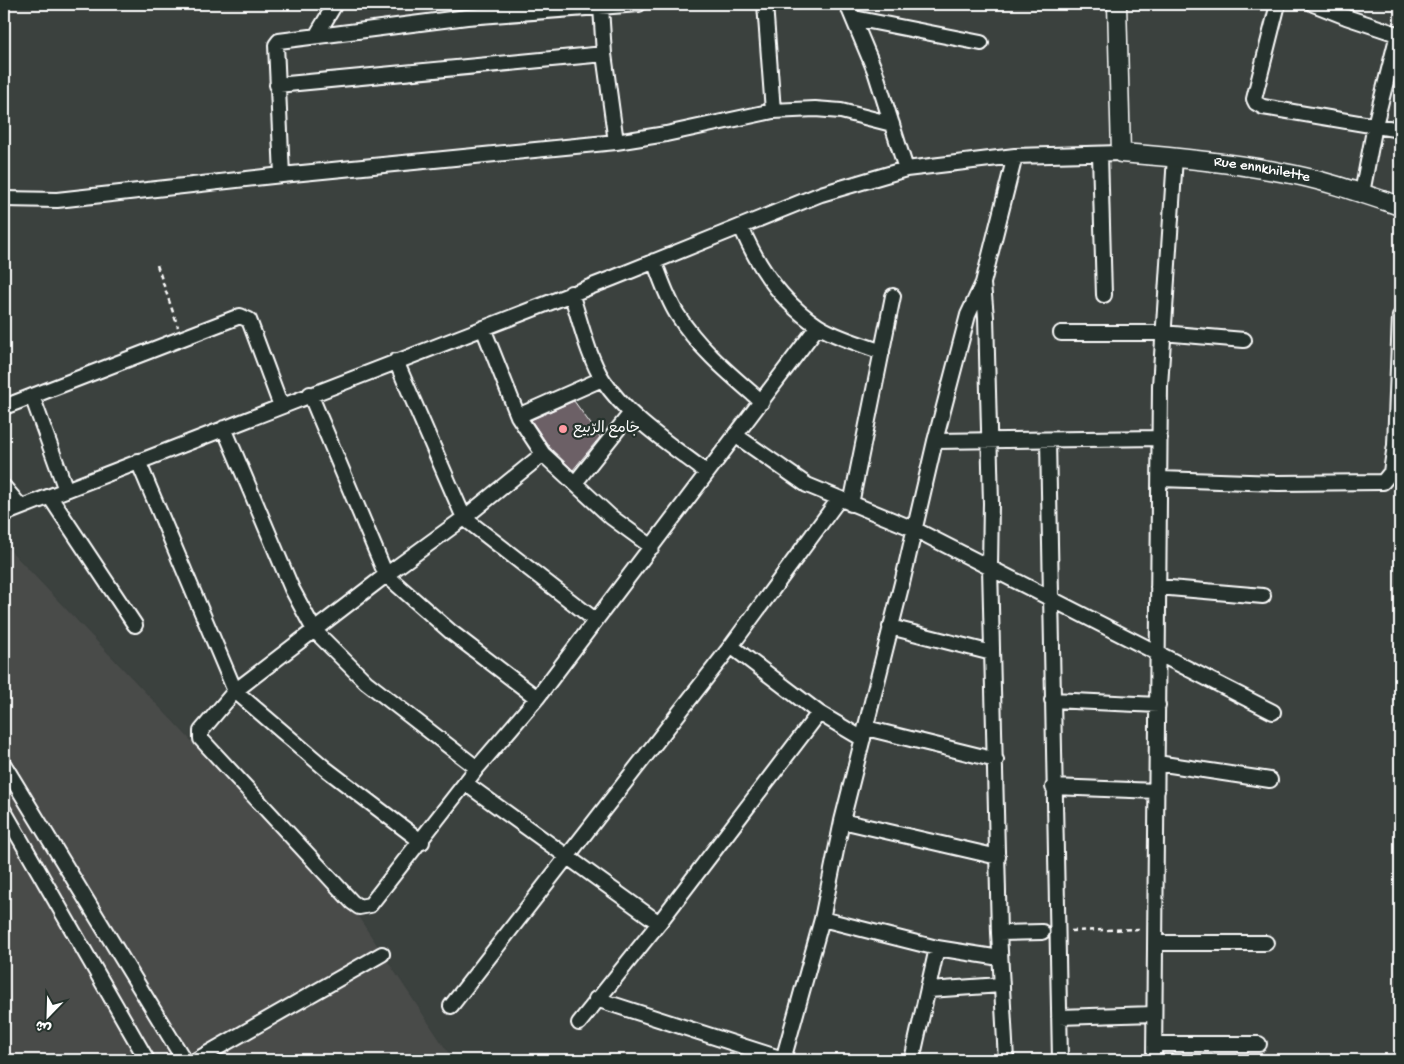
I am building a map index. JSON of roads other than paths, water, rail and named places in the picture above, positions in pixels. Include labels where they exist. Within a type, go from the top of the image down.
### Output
[{"type":"street","points":[[316,36],[335,4]]},
{"type":"street","points":[[282,175],[277,85],[277,43],[316,36],[467,17],[639,4]]},
{"type":"street","points":[[765,4],[773,111]]},
{"type":"street","points":[[847,4],[875,71],[906,170]]},
{"type":"street","points":[[4,514],[741,228],[821,194],[906,170],[1014,156],[1121,154],[1117,4]]},
{"type":"street","points":[[1278,4],[1254,99],[1256,103],[1263,107],[1400,130]]},
{"type":"street","points":[[1313,4],[1399,34],[1375,125],[1362,193]]},
{"type":"street","points":[[600,7],[604,54],[616,142]]},
{"type":"street","points":[[854,18],[981,43]]},
{"type":"street","points":[[277,85],[604,54]]},
{"type":"street","points":[[4,199],[57,200],[282,175],[616,142],[666,134],[773,111],[815,109],[841,111],[892,124]]},
{"type":"street","points":[[1100,154],[1104,295]]},
{"type":"street","name":"Rue ennkhilette","points":[[1121,154],[1175,158],[1280,172],[1362,193],[1400,206]]},
{"type":"street","points":[[596,999],[784,1060],[822,919],[842,821],[935,441],[968,315],[983,283],[1014,156]]},
{"type":"street","points":[[1154,1060],[1162,333],[1175,158]]},
{"type":"street","points":[[741,228],[755,260],[783,297],[818,326],[882,352]]},
{"type":"street","points":[[654,261],[671,303],[689,330],[711,357],[762,402]]},
{"type":"street","points":[[983,283],[986,317],[991,504],[990,567],[999,933],[1006,1060]]},
{"type":"street","points":[[571,293],[585,337],[602,379],[630,414],[706,472]]},
{"type":"street","points":[[451,1006],[845,502],[882,352],[893,296]]},
{"type":"street","points":[[4,407],[182,339],[236,316],[245,317],[249,320],[281,406]]},
{"type":"street","points":[[1160,478],[1278,483],[1383,482],[1391,472],[1395,445],[1400,316]]},
{"type":"street","points":[[543,454],[464,518],[386,575],[235,692],[201,731],[201,739],[352,902],[358,906],[370,905],[422,842],[477,768],[538,698],[706,472],[762,402],[818,326]]},
{"type":"street","points":[[482,328],[518,416],[543,454],[611,517],[652,547]]},
{"type":"street","points":[[1061,334],[1162,333],[1244,340]]},
{"type":"street","points":[[396,361],[464,518],[595,620]]},
{"type":"street","points":[[518,416],[602,379]]},
{"type":"street","points":[[310,394],[386,575],[451,632],[538,698]]},
{"type":"street","points":[[32,396],[66,490]]},
{"type":"street","points":[[575,483],[630,414]]},
{"type":"street","points":[[224,428],[292,589],[314,630],[366,682],[477,768]]},
{"type":"street","points":[[736,435],[786,472],[845,502],[914,529],[1050,596],[1158,654],[1273,712]]},
{"type":"street","points":[[935,441],[1160,438]]},
{"type":"street","points":[[1048,440],[1053,787],[1060,1060]]},
{"type":"street","points":[[138,461],[235,692],[326,770],[422,842]]},
{"type":"street","points":[[4,487],[21,507]]},
{"type":"street","points":[[50,497],[135,625]]},
{"type":"street","points":[[1158,587],[1263,596]]},
{"type":"street","points":[[890,627],[992,653]]},
{"type":"street","points":[[731,646],[819,713],[864,734],[996,760]]},
{"type":"street","points":[[1052,700],[1158,704]]},
{"type":"street","points":[[578,1023],[659,924],[819,713]]},
{"type":"street","points":[[1157,763],[1270,780]]},
{"type":"street","points":[[4,765],[184,1060]]},
{"type":"street","points":[[465,783],[659,924]]},
{"type":"street","points":[[1053,787],[1157,791]]},
{"type":"street","points":[[4,811],[147,1060]]},
{"type":"street","points":[[842,821],[998,857]]},
{"type":"street","points":[[822,919],[937,948],[1000,958]]},
{"type":"street","points":[[999,933],[1042,932]]},
{"type":"street","points":[[1156,936],[1266,943]]},
{"type":"street","points":[[912,1060],[937,948]]},
{"type":"street","points":[[196,1060],[382,954]]},
{"type":"street","points":[[929,990],[1001,985]]},
{"type":"street","points":[[1059,1017],[1154,1014]]},
{"type":"street","points":[[1155,1044],[1260,1044]]},
{"type":"place","name":"جامع الرّبيع","points":[[563,429]]}]
